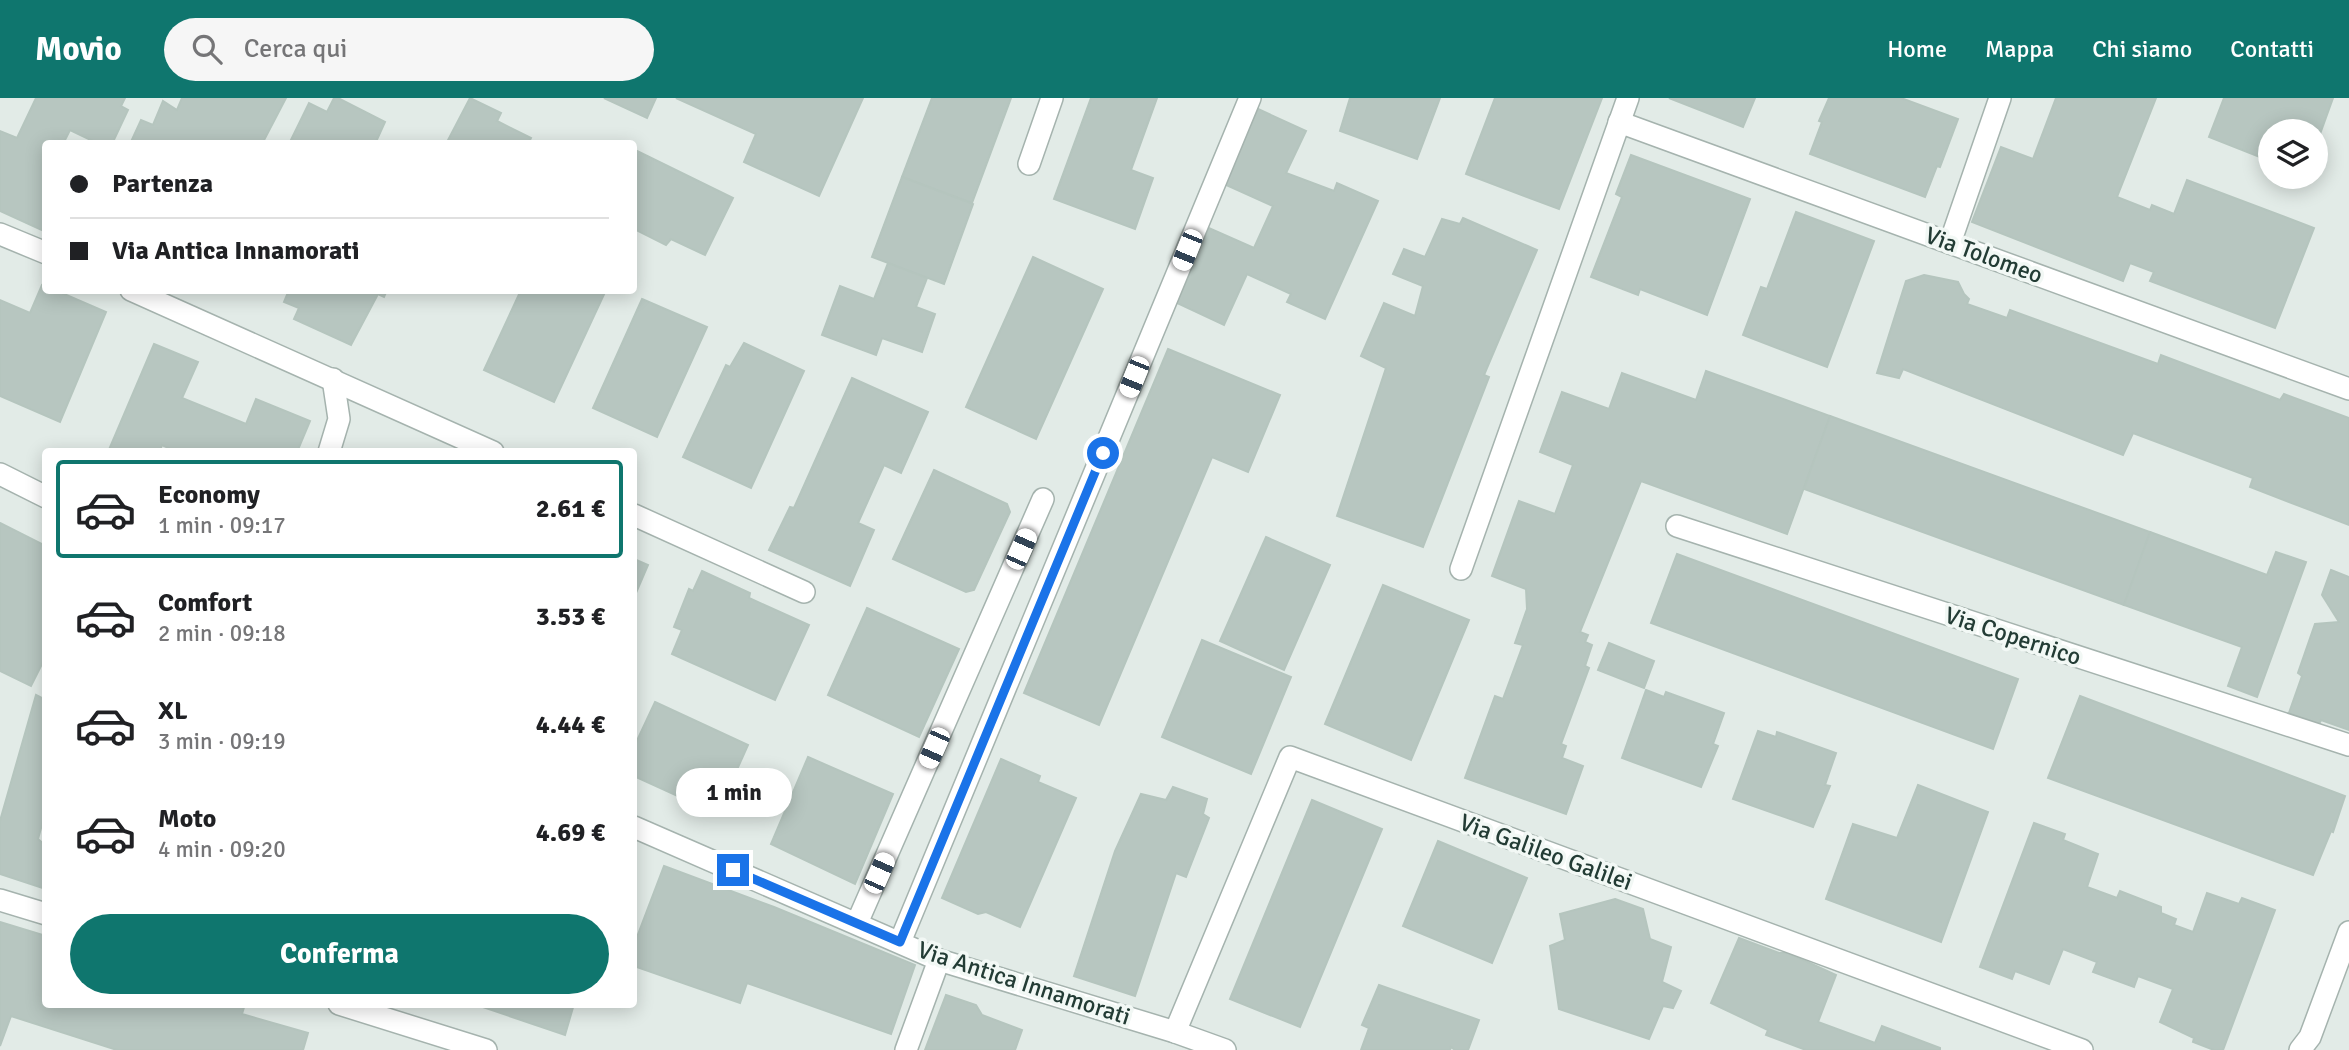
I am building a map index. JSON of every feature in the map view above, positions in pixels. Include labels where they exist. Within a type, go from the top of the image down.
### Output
[{"type":"street","points":[[1029,164],[1052,98]]},
{"type":"street","points":[[900,942],[1250,98]]},
{"type":"street","points":[[1461,569],[1628,98]]},
{"type":"street","points":[[1951,243],[2000,98]]},
{"type":"street","name":"Via Tolomeo","points":[[1619,122],[2349,389]]},
{"type":"street","points":[[0,233],[42,251]]},
{"type":"street","points":[[140,294],[485,448]]},
{"type":"street","points":[[330,448],[339,419],[333,379]]},
{"type":"street","points":[[0,474],[42,495]]},
{"type":"street","points":[[857,923],[1043,499]]},
{"type":"street","points":[[637,516],[804,592]]},
{"type":"street","name":"Via Copernico","points":[[1677,526],[2349,745]]},
{"type":"street","name":"Via Galileo Galilei","points":[[1175,1032],[1290,757],[2082,1050]]},
{"type":"street","name":"Via Antica Innamorati","points":[[637,828],[939,960],[1175,1032],[1225,1050]]},
{"type":"street","points":[[0,900],[42,913]]},
{"type":"street","points":[[2300,1050],[2310,1037],[2349,932]]},
{"type":"street","points":[[906,1050],[939,960]]},
{"type":"street","points":[[352,1008],[486,1050]]},
{"type":"building","points":[[36,98],[125,98],[121,106],[128,110],[114,140],[91,140],[70,130],[65,140],[42,140],[42,230],[0,211],[0,131],[17,138]]},
{"type":"building","points":[[182,98],[286,98],[264,140],[132,140],[141,120],[153,125],[163,101],[177,110]]},
{"type":"building","points":[[334,98],[338,98],[385,122],[377,140],[291,140],[309,103],[327,112]]},
{"type":"building","points":[[470,98],[501,113],[497,121],[531,138],[530,140],[448,140]]},
{"type":"building","points":[[604,98],[656,98],[647,118]]},
{"type":"building","points":[[676,98],[863,98],[819,196],[744,162],[756,134]]},
{"type":"building","points":[[932,98],[1011,98],[972,203],[902,177]]},
{"type":"building","points":[[1091,98],[1157,98],[1131,170],[1153,178],[1135,229],[1054,199]]},
{"type":"building","points":[[1350,98],[1440,98],[1417,159],[1340,131]]},
{"type":"building","points":[[1495,98],[1602,98],[1559,209],[1466,174]]},
{"type":"building","points":[[1669,98],[1755,98],[1743,127]]},
{"type":"building","points":[[1829,98],[1901,98],[1958,119],[1940,167],[1937,166],[1925,197],[1810,154]]},
{"type":"building","points":[[2056,98],[2156,98],[2117,197],[2150,210],[2152,205],[2174,214],[2187,180],[2314,228],[2275,328],[2150,281],[2154,272],[2130,263],[2123,281],[1972,222],[2001,147],[2033,159]]},
{"type":"building","points":[[2224,98],[2333,98],[2325,119],[2258,119],[2258,156],[2209,137]]},
{"type":"building","points":[[1258,109],[1306,131],[1286,173],[1334,191],[1337,183],[1378,201],[1325,319],[1287,302],[1291,294],[1247,274],[1224,325],[1175,302],[1209,228],[1254,248],[1273,206],[1224,184]]},
{"type":"building","points":[[637,151],[733,198],[705,255],[671,239],[666,245],[637,230]]},
{"type":"building","points":[[1631,155],[1750,199],[1707,315],[1640,289],[1638,295],[1591,277],[1622,197],[1616,194]]},
{"type":"building","points":[[902,177],[973,204],[944,284],[872,257]]},
{"type":"building","points":[[1796,212],[1874,241],[1827,367],[1743,335],[1761,287],[1767,289]]},
{"type":"building","points":[[1463,218],[1537,250],[1484,375],[1489,377],[1423,547],[1337,516],[1386,368],[1361,356],[1384,303],[1415,316],[1423,286],[1393,274],[1404,249],[1425,257],[1442,219],[1460,224]]},
{"type":"building","points":[[1033,257],[1103,289],[1036,439],[966,407]]},
{"type":"building","points":[[888,263],[927,278],[916,307],[935,314],[922,352],[882,338],[876,355],[822,335],[840,286],[874,299]]},
{"type":"building","points":[[1924,275],[1958,282],[1969,299],[1967,304],[2007,318],[2010,310],[2158,364],[2161,355],[2280,400],[2284,394],[2349,418],[2349,525],[2250,487],[2253,478],[2133,433],[2123,455],[1903,369],[1899,378],[1877,373],[1906,281]]},
{"type":"building","points":[[42,285],[42,294],[64,294],[106,312],[60,422],[0,396],[0,300],[30,313]]},
{"type":"building","points":[[287,294],[378,294],[351,345],[294,319],[299,308],[284,302]]},
{"type":"building","points":[[519,294],[604,294],[554,402],[484,370]]},
{"type":"building","points":[[642,299],[707,327],[657,437],[593,408]]},
{"type":"building","points":[[744,343],[804,371],[751,488],[683,457],[726,365],[730,367]]},
{"type":"building","points":[[154,344],[198,362],[182,398],[246,424],[256,399],[310,421],[299,448],[168,448],[162,445],[161,448],[110,448]]},
{"type":"building","points":[[1168,349],[1280,395],[1248,472],[1212,457],[1099,725],[1024,693]]},
{"type":"building","points":[[1706,371],[1830,416],[1787,534],[1641,481],[1580,632],[1588,635],[1585,642],[1592,645],[1585,666],[1589,668],[1561,744],[1566,746],[1562,758],[1583,766],[1566,814],[1465,778],[1495,696],[1503,699],[1523,645],[1515,643],[1527,609],[1526,589],[1492,576],[1519,501],[1555,514],[1573,465],[1540,452],[1562,392],[1609,409],[1622,373],[1696,400]]},
{"type":"building","points":[[852,378],[928,412],[901,473],[884,465],[858,523],[874,530],[850,586],[769,550],[790,507],[794,508]]},
{"type":"building","points":[[1830,416],[2150,532],[2124,605],[1804,489]]},
{"type":"building","points":[[934,470],[1007,504],[1010,512],[974,590],[966,592],[893,559]]},
{"type":"building","points":[[0,523],[42,544],[42,664],[31,686],[0,671]]},
{"type":"building","points":[[2150,532],[2267,575],[2276,552],[2306,562],[2257,697],[2228,686],[2242,647],[2124,605]]},
{"type":"building","points":[[1266,537],[1330,565],[1284,670],[1220,641]]},
{"type":"building","points":[[1677,554],[2018,679],[1993,749],[1651,623]]},
{"type":"building","points":[[637,560],[648,565],[637,591]]},
{"type":"building","points":[[2331,570],[2349,577],[2349,730],[2321,720],[2319,724],[2289,713],[2302,676],[2298,673],[2315,624],[2339,622],[2322,595]]},
{"type":"building","points":[[702,571],[750,593],[749,598],[809,625],[775,700],[672,654],[682,630],[674,627],[689,589],[693,591]]},
{"type":"building","points":[[1383,585],[1469,620],[1411,760],[1325,724]]},
{"type":"building","points":[[867,608],[959,649],[919,737],[828,695]]},
{"type":"building","points":[[1202,640],[1291,677],[1251,774],[1162,737]]},
{"type":"building","points":[[1609,643],[1654,661],[1644,688],[1598,670]]},
{"type":"building","points":[[1646,690],[1664,697],[1666,692],[1724,713],[1713,744],[1718,746],[1701,787],[1622,758]]},
{"type":"building","points":[[36,695],[42,698],[42,824],[38,839],[42,842],[42,888],[0,874],[0,821]]},
{"type":"building","points":[[2080,696],[2345,796],[2333,832],[2331,831],[2313,875],[2048,778]]},
{"type":"building","points":[[655,702],[748,745],[717,814],[637,777],[637,741]]},
{"type":"building","points":[[1758,731],[1776,737],[1777,732],[1836,753],[1825,785],[1830,786],[1813,827],[1733,799]]},
{"type":"building","points":[[808,757],[893,794],[855,884],[771,844]]},
{"type":"building","points":[[1001,759],[1040,776],[1038,782],[1076,798],[1020,927],[986,912],[978,914],[942,898]]},
{"type":"building","points":[[1918,785],[1988,812],[1941,942],[1826,899],[1853,824],[1897,838]]},
{"type":"building","points":[[1173,787],[1207,799],[1203,814],[1209,818],[1186,877],[1176,873],[1135,996],[1074,976],[1115,851],[1141,794],[1166,800]]},
{"type":"building","points":[[1312,800],[1382,829],[1300,1027],[1230,999]]},
{"type":"building","points":[[2034,823],[2065,834],[2063,840],[2098,854],[2087,887],[2117,898],[2120,891],[2161,907],[2161,913],[2176,919],[2174,925],[2193,932],[2207,893],[2239,904],[2242,898],[2275,910],[2223,1050],[2214,1050],[2193,1042],[2194,1038],[2160,1022],[2173,989],[2138,976],[2134,987],[2093,972],[2097,962],[2063,949],[2049,984],[2015,971],[2012,979],[1980,967]]},
{"type":"building","points":[[1438,841],[1527,878],[1492,963],[1403,926]]},
{"type":"building","points":[[664,866],[774,907],[915,965],[891,1034],[747,983],[740,1003],[637,967],[637,937]]},
{"type":"building","points":[[1615,899],[1643,909],[1650,939],[1671,947],[1662,982],[1681,991],[1673,1008],[1663,1006],[1649,1039],[1559,1009],[1550,946],[1565,940],[1560,914]]},
{"type":"building","points":[[0,922],[42,935],[42,1008],[244,1008],[242,1014],[308,1033],[303,1050],[117,1050],[11,1016],[0,1046]]},
{"type":"building","points":[[1739,938],[1779,953],[1788,953],[1836,975],[1818,1022],[1875,1043],[1882,1026],[1940,1050],[1806,1050],[1766,1035],[1768,1030],[1711,1003]]},
{"type":"building","points":[[1379,985],[1479,1020],[1468,1050],[1455,1050],[1451,1047],[1450,1050],[1361,1050],[1369,1028],[1362,1025]]},
{"type":"building","points":[[946,995],[976,1005],[982,1015],[1022,1030],[1015,1050],[925,1050]]},
{"type":"building","points":[[486,1008],[573,1008],[565,1035]]},
{"type":"route","points":[[733,870],[900,942],[1103,453]]}]
